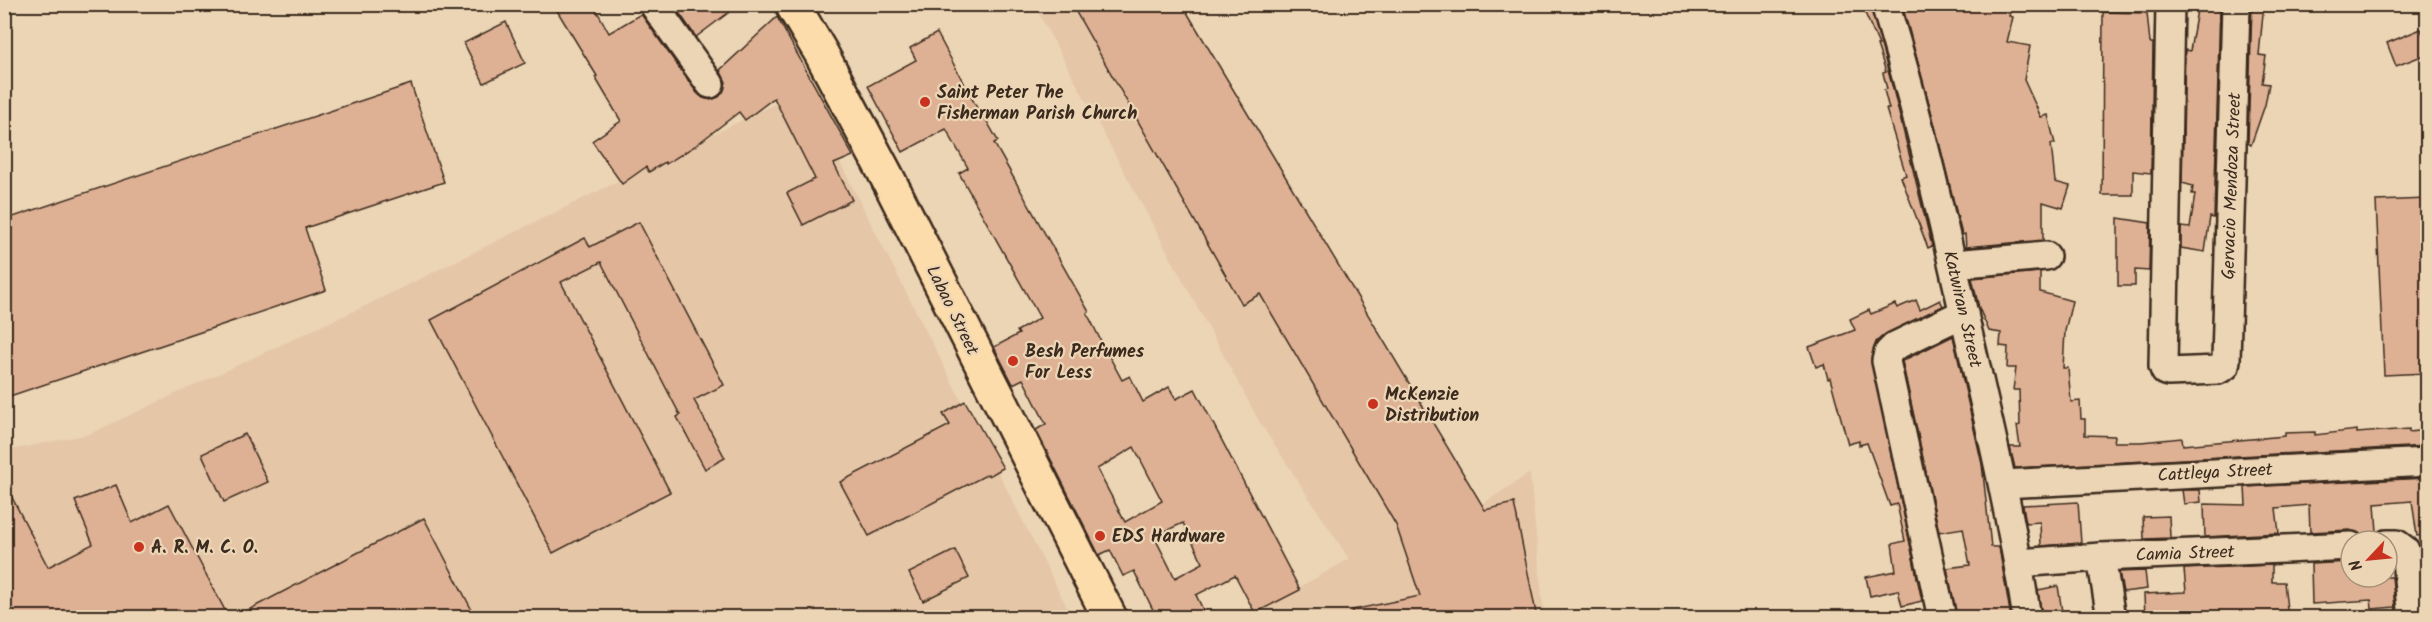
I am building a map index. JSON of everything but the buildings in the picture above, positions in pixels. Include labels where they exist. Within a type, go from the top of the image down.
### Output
[{"type":"main road","name":"Labao Street","points":[[792,4],[821,53],[887,177],[1110,618]]},
{"type":"street","points":[[653,4],[710,84]]},
{"type":"street","name":"Katwiran Street","points":[[1885,4],[1900,52],[1953,264],[2003,484],[2019,563],[2027,618]]},
{"type":"street","name":"Gervacio Mendoza Street","points":[[2169,4],[2163,366],[2168,372],[2218,370],[2224,366],[2226,360],[2236,4]]},
{"type":"street","points":[[1953,264],[2046,256]]},
{"type":"street","points":[[1942,618],[1886,361],[1888,353],[1895,346],[1964,313]]},
{"type":"street","name":"Cattleya Street","points":[[2003,484],[2427,462]]},
{"type":"street","name":"Camia Street","points":[[2019,563],[2339,547]]},
{"type":"street","points":[[2399,551],[2407,562],[2412,618]]},
{"type":"street","points":[[2101,557],[2111,618]]},
{"type":"shaded area","name":"McKenzie Distribution","points":[[1034,5],[1173,5],[1473,510],[1530,473],[1544,617],[1246,617],[1349,559],[1260,423]]},
{"type":"shaded area","points":[[803,90],[1072,617],[5,618],[5,451],[89,434],[371,303]]},
{"type":"place","name":"Saint Peter The Fisherman Parish Church","points":[[925,102]]},
{"type":"place","name":"Besh Perfumes For Less","points":[[1013,361]]},
{"type":"place","name":"McKenzie Distribution","points":[[1373,404]]},
{"type":"place","name":"EDS Hardware","points":[[1100,536]]},
{"type":"place","name":"A. R. M. C. O.","points":[[139,547]]}]
